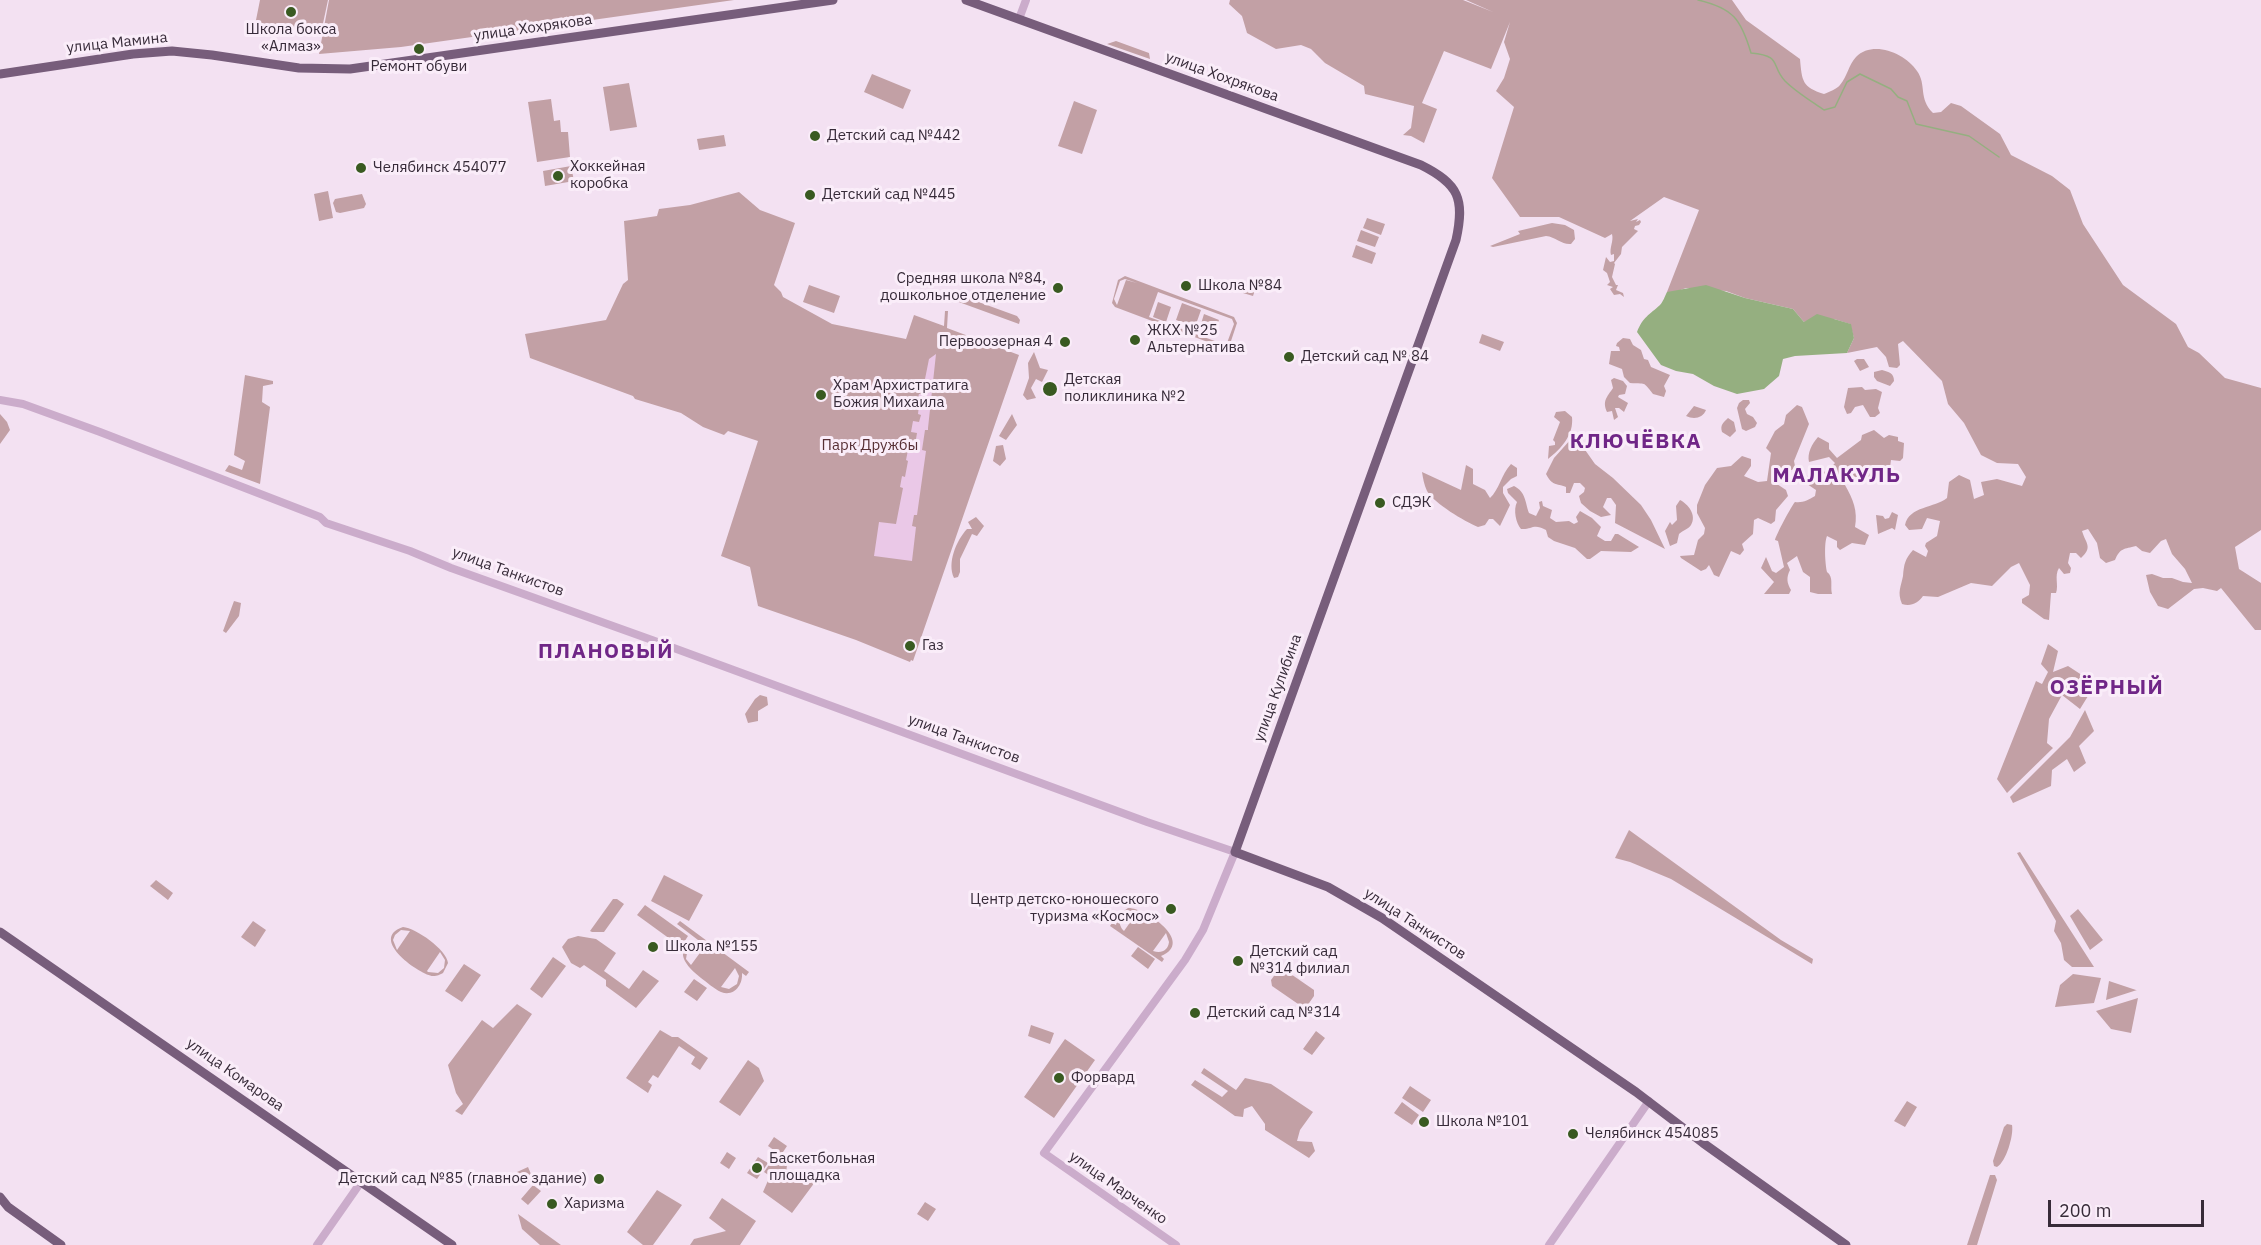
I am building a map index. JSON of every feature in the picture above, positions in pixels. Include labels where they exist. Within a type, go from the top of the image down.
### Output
[{"type":"main road","name":"улица Хохрякова","points":[[238,59],[299,68],[350,69],[833,0]]},
{"type":"main road","name":"улица Хохрякова","points":[[966,0],[1421,165],[1451,184],[1458,195]]},
{"type":"main road","name":"улица Мамина","points":[[0,74],[87,60],[161,52],[184,51],[238,59]]},
{"type":"main road","name":"улица Кулибина","points":[[1235,852],[1456,240],[1461,207],[1458,195]]},
{"type":"main road","name":"улица Танкистов","points":[[1235,852],[1328,887],[1362,906],[1649,1101],[1703,1143],[1846,1245]]},
{"type":"main road","name":"улица Комарова","points":[[0,932],[452,1245]]},
{"type":"main road","points":[[0,1197],[8,1207],[61,1245]]},
{"type":"street","points":[[1019,19],[1026,0]]},
{"type":"street","name":"улица Танкистов","points":[[0,400],[23,404],[320,517],[326,523],[410,551],[451,568],[1147,822],[1235,852]]},
{"type":"street","name":"улица Кулибина","points":[[1044,1153],[1185,960],[1203,930],[1235,852]]},
{"type":"street","points":[[1549,1245],[1649,1101]]},
{"type":"street","name":"улица Марченко","points":[[1044,1153],[1176,1245]]},
{"type":"street","points":[[317,1245],[361,1182]]},
{"type":"green space","name":"Школа бокса «Алмаз»","points":[[260,0],[328,0],[322,28],[301,25],[300,28],[260,35],[255,25]]},
{"type":"green space","points":[[329,0],[734,0],[401,47],[319,54]]},
{"type":"green space","points":[[1230,0],[1463,0],[1493,12],[1466,0],[1732,0],[1746,20],[1800,59],[1804,82],[1811,89],[1824,94],[1839,86],[1856,57],[1863,52],[1880,49],[1897,54],[1917,71],[1922,81],[1924,97],[1933,113],[1941,112],[1951,103],[1961,106],[2000,134],[2011,155],[2052,176],[2070,190],[2083,224],[2123,285],[2176,324],[2188,347],[2199,353],[2225,378],[2261,388],[2261,530],[2235,547],[2239,569],[2261,583],[2261,630],[2255,630],[2221,588],[2217,591],[2194,589],[2168,609],[2158,606],[2150,592],[2146,575],[2152,574],[2192,583],[2185,569],[2172,554],[2166,539],[2150,553],[2136,546],[2123,550],[2115,560],[2106,563],[2100,558],[2097,543],[2088,529],[2082,531],[2088,545],[2085,554],[2081,558],[2076,553],[2070,553],[2068,563],[2071,568],[2070,573],[2064,574],[2059,568],[2056,593],[2051,593],[2049,620],[2044,619],[2022,603],[2022,599],[2029,595],[2030,585],[2019,563],[2011,567],[1992,586],[1971,583],[1938,597],[1923,596],[1914,604],[1902,604],[1900,590],[1904,565],[1913,550],[1926,557],[1928,551],[1926,543],[1937,536],[1940,521],[1927,518],[1922,529],[1909,530],[1905,525],[1907,519],[1917,511],[1947,498],[1949,482],[1959,475],[1970,480],[1974,499],[1984,495],[1981,482],[1997,479],[2022,486],[2026,477],[2018,464],[1997,463],[1981,455],[1964,423],[1948,404],[1942,381],[1903,341],[1898,344],[1900,365],[1897,368],[1889,367],[1886,357],[1877,347],[1847,353],[1854,338],[1850,324],[1834,319],[1804,322],[1793,309],[1745,298],[1726,291],[1686,288],[1667,292],[1699,210],[1664,197],[1630,221],[1638,219],[1636,222],[1640,220],[1641,222],[1635,226],[1634,229],[1638,231],[1622,247],[1621,254],[1614,263],[1612,277],[1618,285],[1616,290],[1623,293],[1624,297],[1620,294],[1614,295],[1610,289],[1613,287],[1607,285],[1610,282],[1607,273],[1603,270],[1606,257],[1610,262],[1614,261],[1614,254],[1611,255],[1612,234],[1605,238],[1559,217],[1520,217],[1492,178],[1514,107],[1496,91],[1504,78],[1510,59],[1504,42],[1510,22],[1491,69],[1444,51],[1422,103],[1437,109],[1424,143],[1411,136],[1403,135],[1411,128],[1414,106],[1365,94],[1364,86],[1325,63],[1311,49],[1301,45],[1276,49],[1247,33],[1242,16],[1229,4]]},
{"type":"green space","points":[[1116,41],[1149,53],[1150,59],[1107,44]]},
{"type":"green space","points":[[872,74],[911,90],[903,109],[864,92]]},
{"type":"green space","points":[[629,83],[637,127],[610,131],[603,87]]},
{"type":"green space","points":[[551,99],[554,121],[560,120],[561,132],[568,132],[570,157],[537,162],[528,102]]},
{"type":"green space","points":[[1074,101],[1097,110],[1082,154],[1058,146]]},
{"type":"green space","points":[[724,135],[726,146],[699,150],[697,139]]},
{"type":"green space","name":"Хоккейная коробка","points":[[571,166],[574,181],[545,186],[543,171]]},
{"type":"green space","points":[[328,191],[333,218],[319,221],[314,194]]},
{"type":"green space","name":"Парк Дружбы","points":[[739,192],[760,210],[795,223],[774,285],[783,297],[832,324],[906,339],[914,315],[944,326],[945,311],[948,311],[947,328],[1019,355],[913,661],[910,662],[856,640],[758,606],[750,567],[721,556],[758,441],[728,431],[724,435],[703,427],[681,413],[635,399],[633,396],[530,358],[525,334],[606,320],[623,284],[628,280],[624,221],[657,216],[659,209],[690,205]]},
{"type":"green space","points":[[362,194],[366,204],[364,208],[336,212],[333,203],[335,199]]},
{"type":"green space","points":[[1367,218],[1385,224],[1381,235],[1363,228]]},
{"type":"green space","points":[[1552,223],[1565,225],[1574,230],[1575,239],[1571,244],[1546,236],[1490,246],[1520,234],[1518,231]]},
{"type":"green space","points":[[1361,230],[1379,237],[1375,247],[1357,241]]},
{"type":"green space","points":[[1356,245],[1376,253],[1372,264],[1352,257]]},
{"type":"green space","points":[[1125,276],[1234,317],[1237,323],[1230,344],[1221,347],[1115,307],[1112,303],[1118,280]],"holes":[[[1125,279],[1137,283],[1126,280],[1117,305],[1114,299],[1120,281]],[[1158,292],[1232,319],[1234,324],[1227,343],[1223,344],[1149,317]]]},
{"type":"green space","points":[[1249,278],[1258,281],[1253,296],[1243,293]]},
{"type":"green space","points":[[809,285],[840,296],[834,313],[803,302]]},
{"type":"green space","points":[[962,296],[1017,316],[1020,320],[1019,324],[956,301],[957,297]]},
{"type":"green space","points":[[1158,302],[1171,307],[1166,322],[1153,317]]},
{"type":"green space","points":[[1182,303],[1201,310],[1195,327],[1176,320]]},
{"type":"green space","points":[[1204,314],[1219,320],[1214,332],[1200,327]]},
{"type":"green space","points":[[1482,334],[1504,342],[1500,351],[1479,343]]},
{"type":"green space","points":[[1623,338],[1630,339],[1633,345],[1641,350],[1644,359],[1648,360],[1651,367],[1670,375],[1664,386],[1666,391],[1664,397],[1653,394],[1644,384],[1630,383],[1624,377],[1622,369],[1609,364],[1611,351],[1620,351],[1616,346]]},
{"type":"green space","points":[[1034,352],[1040,368],[1048,370],[1042,382],[1036,379],[1031,388],[1036,398],[1027,400],[1023,395],[1029,378],[1028,363]]},
{"type":"green space","points":[[1864,359],[1869,367],[1860,371],[1854,361]]},
{"type":"green space","points":[[1882,370],[1893,376],[1894,381],[1890,386],[1877,381],[1874,377],[1874,372]]},
{"type":"green space","points":[[245,375],[273,381],[273,384],[263,386],[262,402],[270,407],[260,484],[225,471],[229,465],[242,470],[245,461],[234,455]]},
{"type":"green space","points":[[1614,378],[1623,381],[1627,386],[1625,394],[1618,397],[1628,403],[1624,412],[1615,408],[1618,417],[1614,420],[1612,411],[1607,412],[1605,405],[1613,388],[1611,380]]},
{"type":"green space","points":[[1862,387],[1865,390],[1876,389],[1882,392],[1878,408],[1880,413],[1875,417],[1870,417],[1863,405],[1855,407],[1851,413],[1847,414],[1844,407],[1848,388]]},
{"type":"green space","points":[[1743,400],[1749,400],[1750,403],[1745,409],[1757,423],[1755,427],[1746,431],[1742,429],[1737,408]]},
{"type":"green space","points":[[1797,405],[1802,407],[1809,424],[1794,461],[1795,466],[1792,470],[1780,471],[1777,478],[1777,484],[1786,490],[1788,496],[1776,510],[1775,521],[1771,524],[1758,518],[1754,520],[1753,534],[1742,544],[1744,550],[1740,555],[1731,551],[1719,577],[1714,575],[1709,565],[1701,571],[1681,558],[1680,556],[1694,555],[1698,540],[1704,534],[1705,528],[1697,513],[1697,505],[1705,485],[1717,468],[1731,466],[1742,456],[1751,459],[1751,466],[1744,476],[1758,482],[1767,481],[1771,453],[1766,448],[1775,431],[1784,424],[1786,415]]},
{"type":"green space","points":[[1694,406],[1706,410],[1703,415],[1698,418],[1686,416]]},
{"type":"green space","points":[[1565,411],[1572,417],[1569,436],[1558,451],[1548,459],[1549,446],[1555,445],[1553,440],[1560,422],[1554,417],[1556,412]]},
{"type":"green space","points":[[0,414],[10,430],[0,444]]},
{"type":"green space","points":[[1012,414],[1017,425],[1006,440],[999,436]]},
{"type":"green space","points":[[1728,418],[1734,422],[1736,431],[1730,437],[1721,430],[1722,424]]},
{"type":"green space","points":[[1874,430],[1884,438],[1889,435],[1898,437],[1898,441],[1904,443],[1903,458],[1900,461],[1891,460],[1889,475],[1886,478],[1874,472],[1867,479],[1854,478],[1850,469],[1845,485],[1854,505],[1855,527],[1869,535],[1865,545],[1852,543],[1840,550],[1837,547],[1837,541],[1827,536],[1826,564],[1831,579],[1832,594],[1810,592],[1810,577],[1803,572],[1797,556],[1787,563],[1790,570],[1788,583],[1791,590],[1789,594],[1764,594],[1774,582],[1761,568],[1766,557],[1772,571],[1776,573],[1784,567],[1778,541],[1775,540],[1784,520],[1795,502],[1803,502],[1815,496],[1816,490],[1804,482],[1811,470],[1827,472],[1835,463],[1829,457],[1809,462],[1809,452],[1818,437],[1829,443],[1829,449],[1837,458],[1861,440],[1862,435]]},
{"type":"green space","points":[[1576,437],[1595,464],[1641,505],[1665,549],[1615,523],[1616,505],[1611,498],[1607,498],[1603,507],[1611,515],[1601,517],[1581,503],[1579,496],[1585,488],[1580,483],[1574,483],[1570,493],[1566,493],[1566,487],[1550,481],[1546,474],[1554,458],[1571,439]]},
{"type":"green space","points":[[1003,445],[1006,459],[1000,466],[993,461],[996,446]]},
{"type":"green space","points":[[1511,464],[1517,468],[1517,476],[1503,487],[1503,493],[1510,505],[1500,526],[1493,519],[1489,519],[1485,525],[1478,527],[1450,512],[1427,491],[1422,472],[1461,490],[1466,465],[1473,469],[1473,484],[1485,490],[1490,498]]},
{"type":"green space","points":[[1514,486],[1523,494],[1529,513],[1536,516],[1540,508],[1539,502],[1542,501],[1543,506],[1552,510],[1550,518],[1556,522],[1569,521],[1574,524],[1578,522],[1576,517],[1580,511],[1601,527],[1597,536],[1605,541],[1611,541],[1615,534],[1618,534],[1639,547],[1631,552],[1601,551],[1587,559],[1575,548],[1548,537],[1546,530],[1542,528],[1521,529],[1516,516],[1517,502],[1507,489]]},
{"type":"green space","points":[[1680,500],[1691,510],[1693,521],[1689,528],[1679,534],[1677,543],[1670,546],[1665,531],[1670,522],[1672,525],[1677,520],[1676,506]]},
{"type":"green space","points":[[1892,512],[1898,515],[1895,530],[1892,528],[1878,534],[1876,515],[1883,516],[1885,519],[1889,518]]},
{"type":"green space","points":[[976,517],[984,526],[977,536],[972,534],[960,559],[958,577],[954,578],[952,559],[956,546],[967,529],[972,529],[968,522]]},
{"type":"green space","points":[[234,601],[241,603],[239,616],[226,633],[223,631]]},
{"type":"green space","points":[[2048,644],[2058,651],[2053,672],[2068,666],[2091,681],[2093,688],[2080,709],[2062,695],[2049,719],[2047,743],[2053,748],[2007,793],[1997,779],[2036,681],[2042,684],[2048,672],[2041,664]]},
{"type":"green space","points":[[760,695],[767,697],[768,705],[758,711],[758,721],[748,723],[745,714]]},
{"type":"green space","points":[[2085,710],[2094,731],[2079,746],[2086,763],[2074,772],[2067,759],[2052,770],[2051,786],[2013,803],[2010,797],[2070,737]]},
{"type":"green space","points":[[1629,830],[1781,940],[1813,959],[1812,964],[1671,879],[1615,858]]},
{"type":"green space","points":[[2020,852],[2094,967],[2072,967],[2064,960],[2061,943],[2054,931],[2056,921],[2017,853]]},
{"type":"green space","points":[[664,875],[703,895],[689,921],[651,901]]},
{"type":"green space","points":[[156,880],[173,893],[168,900],[150,886]]},
{"type":"green space","points":[[613,899],[624,904],[604,932],[590,931]]},
{"type":"green space","points":[[645,905],[688,936],[681,947],[637,915]]},
{"type":"green space","points":[[1128,908],[1135,909],[1164,926],[1173,942],[1170,950],[1161,956],[1164,959],[1162,962],[1110,926],[1112,923],[1116,925],[1118,915]],"holes":[[[1131,911],[1136,914],[1124,931],[1120,925],[1120,919]],[[1166,933],[1169,942],[1167,947],[1162,952],[1153,951]]]},
{"type":"green space","points":[[2078,909],[2103,940],[2090,950],[2070,916]]},
{"type":"green space","points":[[253,921],[266,930],[255,947],[241,937]]},
{"type":"green space","points":[[680,921],[749,972],[746,976],[742,973],[737,989],[730,993],[721,992],[691,969],[684,958],[683,953],[685,948],[698,940],[677,924]],"holes":[[[695,944],[705,946],[691,965],[686,959],[687,953]],[[735,968],[739,976],[737,984],[729,989],[721,987]]]},
{"type":"green space","points":[[403,927],[409,928],[430,940],[442,952],[448,963],[443,973],[435,976],[427,974],[409,964],[394,948],[391,940],[394,933]],"holes":[[[401,930],[410,931],[397,950],[393,940]],[[440,952],[445,960],[444,968],[438,973],[428,972]]]},
{"type":"green space","points":[[578,936],[596,939],[616,953],[604,971],[629,989],[643,970],[659,981],[636,1008],[606,986],[606,980],[584,965],[580,968],[571,963],[562,947],[568,939]]},
{"type":"green space","points":[[1138,947],[1155,959],[1148,969],[1131,956]]},
{"type":"green space","points":[[553,957],[566,966],[542,998],[530,989]]},
{"type":"green space","points":[[464,964],[481,975],[462,1002],[445,991]]},
{"type":"green space","points":[[1279,969],[1285,970],[1314,990],[1314,996],[1307,1006],[1301,1006],[1272,986],[1271,980]]},
{"type":"green space","points":[[2073,974],[2101,978],[2094,1003],[2055,1007],[2060,985]]},
{"type":"green space","points":[[694,979],[707,988],[697,1001],[684,992]]},
{"type":"green space","points":[[2109,981],[2136,990],[2137,990],[2106,1000]]},
{"type":"green space","points":[[2138,998],[2131,1033],[2111,1029],[2096,1011]]},
{"type":"green space","points":[[517,1004],[532,1014],[462,1115],[455,1111],[463,1104],[456,1093],[448,1065],[482,1020],[493,1028]]},
{"type":"green space","points":[[1031,1025],[1054,1033],[1050,1044],[1028,1036]]},
{"type":"green space","points":[[660,1030],[672,1037],[678,1037],[708,1058],[700,1070],[691,1064],[695,1057],[679,1046],[658,1078],[653,1075],[648,1082],[652,1085],[648,1093],[626,1078]]},
{"type":"green space","points":[[1316,1031],[1325,1038],[1312,1055],[1303,1049]]},
{"type":"green space","name":"Форвард","points":[[1065,1039],[1095,1060],[1054,1118],[1024,1097]]},
{"type":"green space","points":[[748,1060],[759,1068],[764,1081],[740,1116],[719,1102]]},
{"type":"green space","points":[[1204,1068],[1236,1090],[1245,1078],[1271,1084],[1313,1112],[1300,1130],[1297,1141],[1312,1142],[1315,1151],[1309,1158],[1265,1130],[1265,1124],[1252,1106],[1244,1109],[1243,1117],[1235,1116],[1191,1085],[1195,1080],[1222,1097],[1228,1091],[1201,1073]]},
{"type":"green space","points":[[1410,1086],[1431,1100],[1423,1112],[1402,1098]]},
{"type":"green space","points":[[1907,1101],[1917,1107],[1905,1127],[1894,1121]]},
{"type":"green space","points":[[1402,1102],[1419,1115],[1412,1125],[1394,1113]]},
{"type":"green space","points":[[2007,1124],[2012,1125],[2011,1141],[2003,1160],[1997,1167],[1994,1166],[1993,1161]]},
{"type":"green space","points":[[774,1137],[787,1146],[781,1155],[768,1146]]},
{"type":"green space","points":[[727,1152],[736,1158],[729,1169],[720,1163]]},
{"type":"green space","name":"Баскетбольная площадка","points":[[758,1157],[768,1163],[757,1179],[747,1173]]},
{"type":"green space","points":[[773,1159],[779,1163],[781,1160],[787,1165],[786,1174],[815,1182],[792,1213],[763,1192],[770,1176],[764,1172]]},
{"type":"green space","points":[[528,1167],[533,1179],[521,1183],[517,1172]]},
{"type":"green space","points":[[1990,1175],[1995,1175],[1997,1180],[1977,1245],[1967,1245]]},
{"type":"green space","points":[[533,1185],[541,1191],[528,1205],[521,1199]]},
{"type":"green space","points":[[657,1190],[682,1205],[653,1245],[643,1245],[627,1232]]},
{"type":"green space","points":[[722,1198],[756,1221],[740,1245],[690,1245],[694,1239],[726,1231],[709,1218]]},
{"type":"green space","points":[[925,1202],[936,1209],[928,1221],[917,1214]]},
{"type":"green space","points":[[518,1214],[561,1245],[540,1245],[522,1229]]},
{"type":"shaded area","points":[[1706,285],[1745,298],[1793,309],[1804,322],[1817,314],[1851,324],[1854,338],[1847,353],[1795,356],[1783,359],[1779,376],[1764,389],[1737,394],[1714,386],[1693,374],[1661,365],[1637,332],[1644,320],[1661,304],[1667,292]]},
{"type":"shaded area","points":[[936,354],[928,430],[925,430],[922,450],[926,451],[917,515],[914,515],[912,526],[916,527],[912,561],[874,556],[879,522],[896,524],[903,488],[900,487],[902,476],[905,477],[908,450],[914,451],[917,433],[911,432],[913,421],[919,422],[921,415],[918,414],[918,398],[919,394],[922,394],[929,359]]},
{"type":"waterway","points":[[1698,0],[1728,11],[1739,23],[1751,53],[1772,59],[1785,81],[1824,110],[1835,107],[1847,82],[1860,74],[1891,89],[1898,97],[1907,101],[1916,124],[1969,136],[1999,157]]},
{"type":"place","name":"Школа бокса «Алмаз»","points":[[291,12]]},
{"type":"place","name":"Ремонт обуви","points":[[419,49]]},
{"type":"place","name":"Детский сад №442","points":[[815,136]]},
{"type":"place","name":"Челябинск 454077","points":[[361,168]]},
{"type":"place","name":"Хоккейная коробка","points":[[558,176]]},
{"type":"place","name":"Детский сад №445","points":[[810,195]]},
{"type":"place","name":"Школа №84","points":[[1186,286]]},
{"type":"place","name":"Средняя школа №84, дошкольное отделение","points":[[1058,288]]},
{"type":"place","name":"ЖКХ №25 Альтернатива","points":[[1135,340]]},
{"type":"place","name":"Первоозерная 4","points":[[1065,342]]},
{"type":"place","name":"Детский сад № 84","points":[[1289,357]]},
{"type":"place","name":"Детская поликлиника №2","points":[[1050,389]]},
{"type":"place","name":"Храм Архистратига Божия Михаила","points":[[821,395]]},
{"type":"place","name":"СДЭК","points":[[1380,503]]},
{"type":"place","name":"Газ","points":[[910,646]]},
{"type":"place","name":"Центр детско-юношеского туризма «Космос»","points":[[1171,909]]},
{"type":"place","name":"Школа №155","points":[[653,947]]},
{"type":"place","name":"Детский сад №314 филиал","points":[[1238,961]]},
{"type":"place","name":"Детский сад №314","points":[[1195,1013]]},
{"type":"place","name":"Форвард","points":[[1059,1078]]},
{"type":"place","name":"Школа №101","points":[[1424,1122]]},
{"type":"place","name":"Челябинск 454085","points":[[1573,1134]]},
{"type":"place","name":"Баскетбольная площадка","points":[[757,1168]]},
{"type":"place","name":"Детский сад №85 (главное здание)","points":[[599,1179]]},
{"type":"place","name":"Харизма","points":[[552,1204]]},
{"type":"district","name":"КЛЮЧЁВКА","points":[[1636,442]]},
{"type":"district","name":"МАЛАКУЛЬ","points":[[1837,476]]},
{"type":"district","name":"ПЛАНОВЫЙ","points":[[606,652]]},
{"type":"district","name":"ОЗЁРНЫЙ","points":[[2107,688]]}]
